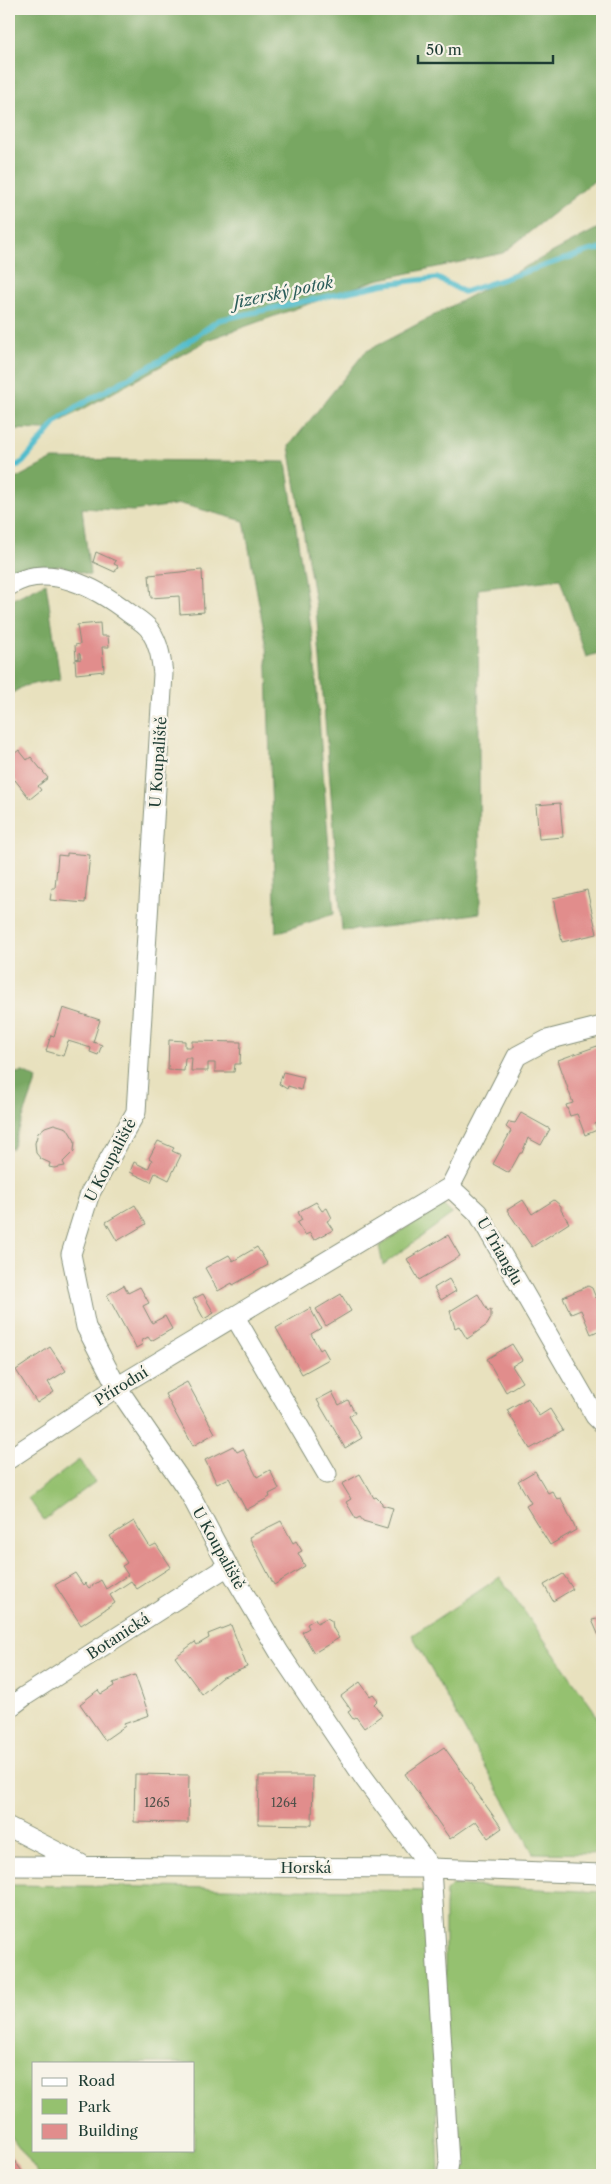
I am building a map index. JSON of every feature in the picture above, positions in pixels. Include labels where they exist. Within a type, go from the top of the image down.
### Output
[{"type":"street","name":"U Koupaliště","points":[[9,586],[17,581],[44,576],[64,578],[108,596],[148,628],[160,648],[163,674],[136,1112],[90,1193],[71,1254],[86,1327],[117,1387],[190,1494],[228,1566],[280,1652],[353,1762],[431,1868]]},
{"type":"street","points":[[450,1187],[518,1056],[547,1040],[602,1026]]},
{"type":"street","name":"Přírodní","points":[[9,1459],[117,1387],[450,1187]]},
{"type":"street","name":"U Trianglu","points":[[450,1187],[478,1212],[595,1416],[602,1423]]},
{"type":"street","points":[[235,1317],[327,1474]]},
{"type":"street","name":"Botanická","points":[[9,1708],[228,1566]]},
{"type":"street","points":[[9,1827],[84,1865]]},
{"type":"street","name":"Horská","points":[[9,1866],[431,1868],[602,1874]]},
{"type":"street","points":[[431,1868],[449,2163],[447,2175]]},
{"type":"green space","points":[[9,9],[602,9],[602,178],[598,178],[503,253],[376,280],[210,339],[45,430],[9,429]]},
{"type":"green space","points":[[602,226],[602,652],[586,657],[560,579],[478,589],[480,913],[394,926],[342,931],[316,608],[289,446],[365,352]]},
{"type":"green space","points":[[53,459],[286,462],[313,641],[334,914],[276,933],[266,642],[244,521],[181,504],[133,511],[82,508],[90,575],[60,566],[15,571],[9,575],[9,482]]},
{"type":"green space","points":[[46,583],[60,679],[24,686],[9,695],[9,601]]},
{"type":"green space","points":[[23,1072],[37,1079],[12,1149],[9,1148],[9,1074]]},
{"type":"green space","points":[[442,1204],[452,1214],[383,1265],[379,1246]]},
{"type":"green space","points":[[79,1460],[95,1482],[44,1520],[28,1498]]},
{"type":"green space","points":[[500,1577],[593,1709],[602,1726],[602,1854],[533,1853],[412,1635]]},
{"type":"green space","points":[[9,1885],[431,1891],[439,2175],[39,2175],[9,2133]]},
{"type":"green space","points":[[452,1885],[602,1892],[602,2175],[445,2175],[445,1906],[446,1891]]},
{"type":"building","points":[[96,552],[116,561],[114,564],[118,566],[115,572],[93,562]]},
{"type":"building","points":[[202,570],[204,612],[180,614],[179,596],[151,598],[149,575]]},
{"type":"building","points":[[100,623],[101,636],[108,636],[109,647],[102,647],[104,671],[76,674],[75,660],[81,659],[79,653],[79,658],[76,659],[75,645],[80,644],[77,625]]},
{"type":"building","points":[[19,750],[27,760],[31,757],[48,778],[38,786],[41,790],[30,799],[15,780],[9,785],[9,758]]},
{"type":"building","points":[[560,803],[563,837],[539,839],[536,805]]},
{"type":"building","points":[[67,853],[90,855],[85,903],[50,900],[52,888],[55,888],[58,855],[67,856]]},
{"type":"building","points":[[587,890],[597,934],[562,942],[553,898]]},
{"type":"building","points":[[63,1008],[100,1020],[93,1042],[102,1045],[98,1055],[90,1052],[91,1048],[68,1041],[63,1056],[46,1051],[51,1035],[54,1036]]},
{"type":"building","points":[[169,1040],[185,1041],[185,1047],[192,1047],[192,1041],[241,1042],[240,1064],[235,1064],[234,1072],[215,1072],[215,1063],[208,1063],[208,1071],[191,1071],[192,1058],[185,1058],[184,1071],[168,1070]]},
{"type":"building","points":[[600,1045],[602,1050],[602,1121],[595,1124],[597,1130],[585,1135],[577,1114],[570,1116],[566,1105],[573,1103],[558,1060]]},
{"type":"building","points":[[283,1072],[304,1077],[301,1090],[288,1086],[287,1089],[279,1084]]},
{"type":"building","points":[[521,1113],[550,1129],[541,1145],[528,1138],[522,1153],[520,1153],[509,1173],[493,1164],[511,1131],[506,1127],[509,1122],[515,1123]]},
{"type":"building","points":[[54,1124],[67,1128],[75,1141],[74,1151],[63,1162],[65,1166],[54,1168],[49,1167],[50,1163],[41,1159],[36,1153],[35,1143],[38,1133],[45,1127]]},
{"type":"building","points":[[158,1141],[174,1148],[172,1151],[181,1155],[169,1180],[155,1173],[151,1182],[130,1172],[134,1162],[148,1169],[152,1160],[149,1158]]},
{"type":"building","points":[[523,1200],[532,1214],[554,1200],[561,1206],[561,1210],[569,1223],[532,1247],[507,1210]]},
{"type":"building","points":[[316,1202],[322,1211],[327,1208],[332,1218],[327,1221],[333,1230],[314,1240],[310,1233],[305,1235],[297,1223],[302,1220],[298,1212]]},
{"type":"building","points":[[135,1205],[146,1224],[117,1241],[106,1222]]},
{"type":"building","points":[[448,1235],[460,1256],[419,1280],[407,1259]]},
{"type":"building","points":[[257,1247],[268,1265],[233,1285],[232,1283],[218,1291],[205,1268],[229,1255],[233,1261]]},
{"type":"building","points":[[449,1279],[456,1291],[441,1300],[434,1288]]},
{"type":"building","points":[[124,1285],[128,1293],[140,1287],[149,1303],[143,1306],[152,1323],[165,1316],[172,1329],[151,1341],[148,1337],[141,1341],[143,1344],[136,1348],[107,1295]]},
{"type":"building","points":[[588,1286],[592,1288],[596,1298],[602,1295],[602,1329],[591,1334],[581,1310],[571,1314],[563,1297]]},
{"type":"building","points":[[203,1294],[214,1313],[204,1319],[193,1299]]},
{"type":"building","points":[[341,1294],[351,1311],[326,1326],[316,1309]]},
{"type":"building","points":[[478,1294],[488,1311],[491,1309],[491,1318],[487,1325],[467,1339],[459,1326],[455,1328],[450,1311]]},
{"type":"building","points":[[310,1308],[321,1328],[311,1334],[320,1350],[323,1348],[329,1359],[302,1374],[276,1328]]},
{"type":"building","points":[[512,1344],[522,1360],[512,1366],[522,1382],[506,1392],[487,1359]]},
{"type":"building","points":[[50,1347],[66,1371],[48,1382],[54,1392],[37,1403],[16,1370]]},
{"type":"building","points":[[187,1382],[215,1433],[193,1446],[165,1394]]},
{"type":"building","points":[[332,1392],[339,1405],[348,1400],[355,1413],[349,1416],[362,1438],[345,1448],[317,1400]]},
{"type":"building","points":[[528,1398],[539,1416],[550,1409],[563,1430],[530,1449],[507,1410]]},
{"type":"building","points":[[233,1446],[237,1452],[243,1449],[257,1477],[270,1470],[279,1489],[269,1494],[270,1497],[246,1510],[229,1478],[217,1484],[205,1460]]},
{"type":"building","points":[[535,1471],[548,1493],[552,1491],[557,1499],[561,1498],[576,1530],[550,1545],[526,1506],[531,1503],[518,1481]]},
{"type":"building","points":[[360,1474],[374,1498],[376,1497],[382,1505],[393,1508],[387,1528],[363,1521],[360,1517],[356,1519],[346,1502],[351,1499],[342,1484]]},
{"type":"building","points":[[134,1521],[150,1547],[156,1544],[171,1567],[137,1589],[131,1581],[110,1595],[115,1603],[81,1625],[55,1585],[75,1573],[83,1585],[85,1583],[89,1588],[101,1580],[106,1589],[128,1575],[122,1566],[127,1563],[110,1536]]},
{"type":"building","points":[[281,1521],[293,1543],[296,1541],[302,1551],[298,1553],[305,1566],[274,1585],[249,1537]]},
{"type":"building","points":[[563,1574],[573,1589],[553,1601],[544,1585]]},
{"type":"building","points":[[327,1618],[332,1621],[333,1628],[339,1638],[314,1653],[302,1632],[309,1628],[307,1624],[315,1619],[317,1623]]},
{"type":"building","points":[[602,1618],[602,1643],[592,1620]]},
{"type":"building","points":[[231,1625],[247,1667],[221,1678],[202,1694],[175,1657],[195,1642],[197,1645],[209,1638],[208,1634]]},
{"type":"building","points":[[135,1675],[149,1715],[124,1724],[125,1726],[105,1740],[80,1704],[98,1690],[101,1694],[114,1686],[113,1683]]},
{"type":"building","points":[[360,1682],[370,1696],[373,1694],[378,1700],[374,1704],[382,1715],[364,1728],[356,1717],[353,1719],[348,1712],[351,1710],[341,1696]]},
{"type":"building","points":[[444,1747],[502,1828],[488,1838],[476,1821],[450,1839],[405,1774]]},
{"type":"building","points":[[135,1774],[189,1775],[188,1823],[134,1822]]},
{"type":"building","points":[[259,1776],[313,1776],[312,1825],[258,1824]]},
{"type":"building","points":[[9,2153],[24,2174],[9,2175]]},
{"type":"waterway","name":"Jizerský potok","points":[[9,470],[23,462],[59,419],[78,406],[165,358],[219,320],[384,284],[437,278],[464,292],[592,250],[602,249]]}]
